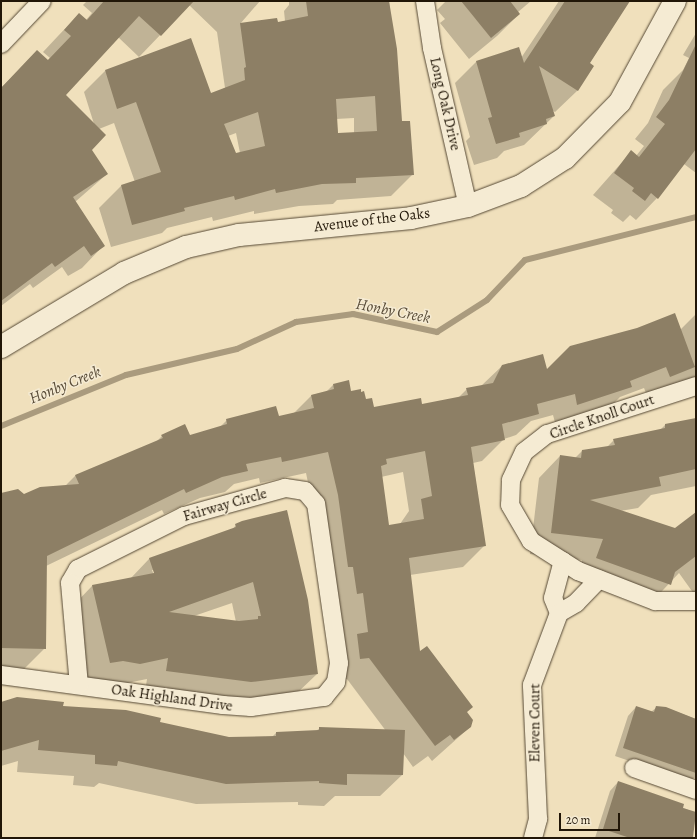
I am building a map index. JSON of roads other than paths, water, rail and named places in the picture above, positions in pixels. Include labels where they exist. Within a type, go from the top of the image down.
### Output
[{"type":"street","points":[[1,44],[42,1]]},
{"type":"street","name":"Long Oak Drive","points":[[425,1],[432,48],[468,206]]},
{"type":"street","name":"Avenue of the Oaks","points":[[1,347],[124,273],[186,247],[239,235],[411,218],[468,206],[521,186],[565,158],[620,102],[675,1]]},
{"type":"street","name":"Circle Knoll Court","points":[[696,386],[547,434],[524,452],[511,480],[510,505],[531,541],[563,561],[599,579],[655,600],[696,601]]},
{"type":"street","name":"Fairway Circle","points":[[80,685],[70,583],[78,569],[184,516],[285,488],[305,490],[316,504],[339,663],[336,682]]},
{"type":"street","points":[[563,561],[553,598],[559,613],[576,604],[599,579]]},
{"type":"street","name":"Eleven Court","points":[[533,838],[538,820],[532,685],[559,613]]},
{"type":"street","name":"Oak Highland Drive","points":[[1,675],[252,707],[324,697],[336,682]]},
{"type":"street","points":[[634,768],[696,790]]},
{"type":"waterway","name":"Honby Creek","points":[[1,426],[126,375],[237,349],[296,322],[353,314],[437,332],[487,300],[525,260],[696,217]]}]
